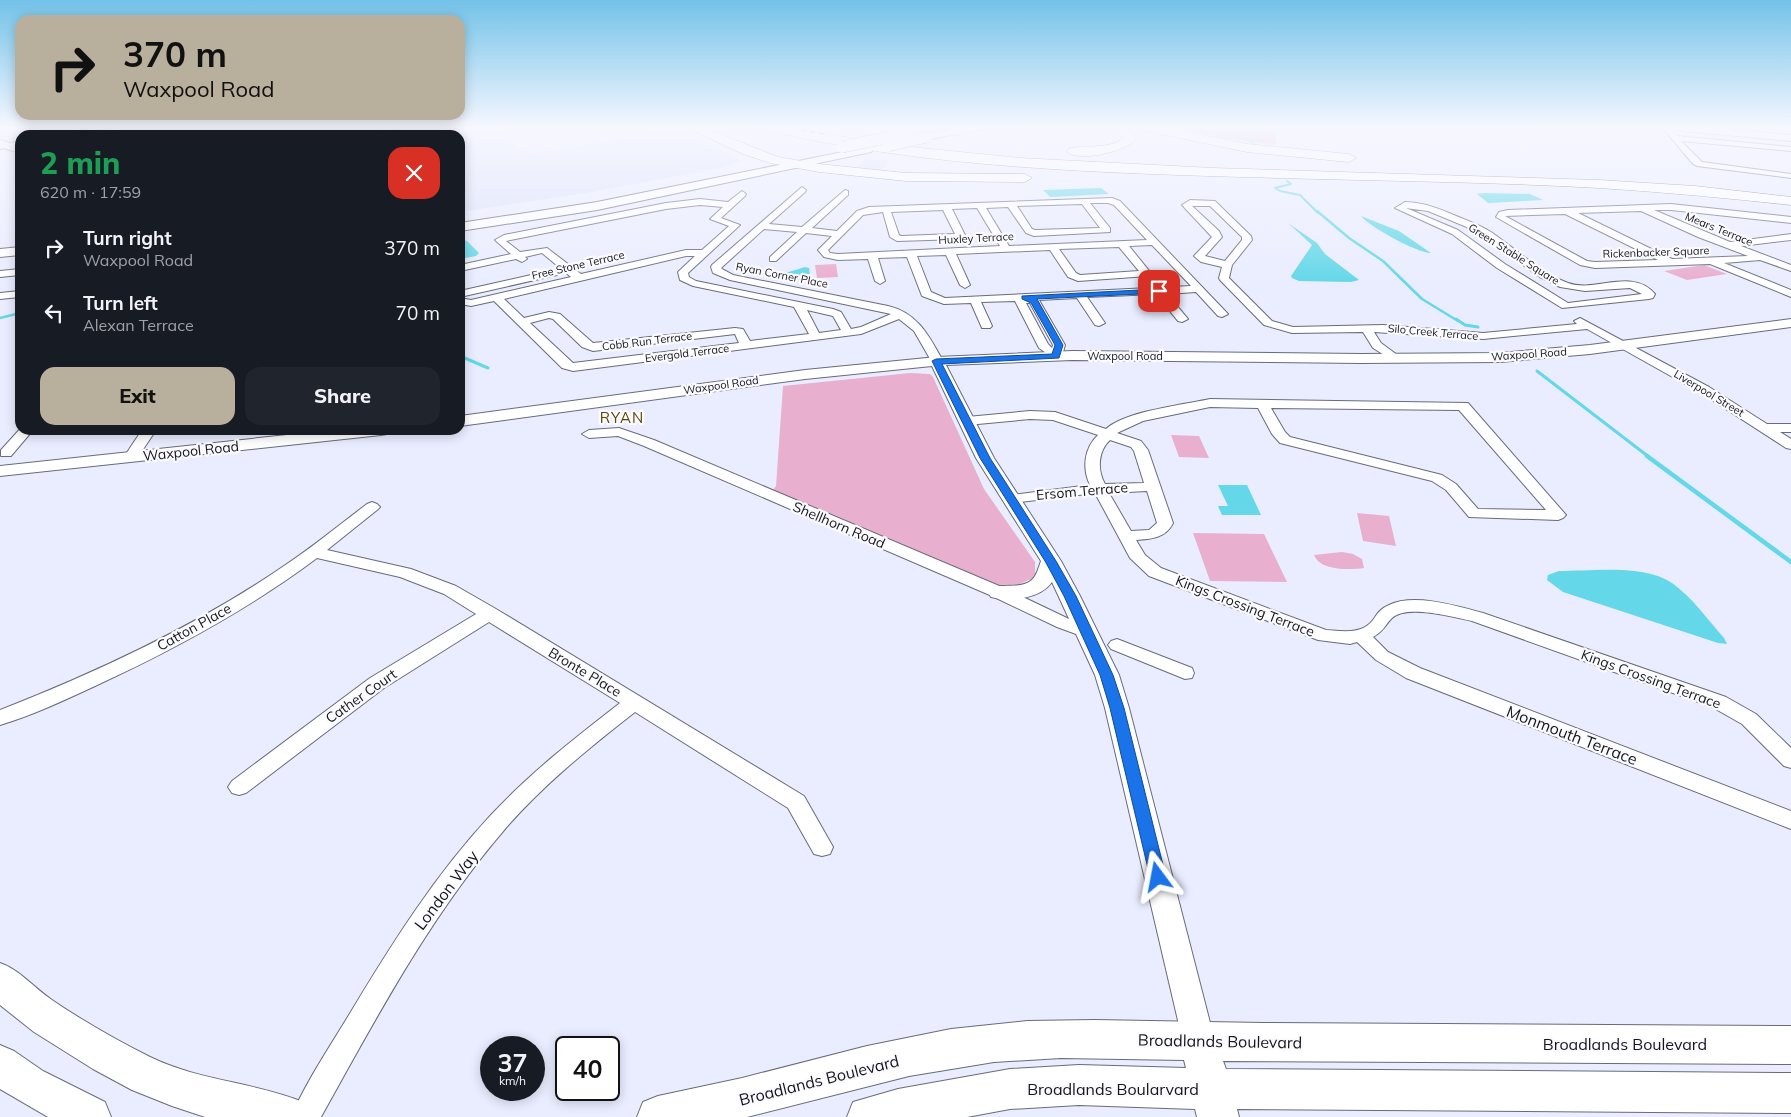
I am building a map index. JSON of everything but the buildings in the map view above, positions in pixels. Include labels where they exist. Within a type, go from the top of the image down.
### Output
[{"type":"highway","points":[[1427,178],[1602,183],[1791,201]]},
{"type":"highway","points":[[1655,178],[1791,192]]},
{"type":"main road","points":[[465,216],[594,197],[686,178]]},
{"type":"main road","points":[[465,226],[588,207],[730,178]]},
{"type":"main road","points":[[0,253],[15,252]]},
{"type":"main road","points":[[0,263],[15,262]]},
{"type":"main road","points":[[0,980],[13,993],[59,1028],[156,1080],[208,1097],[288,1117]]},
{"type":"main road","name":"Broadlands Boulevard","points":[[658,1117],[708,1108],[861,1068],[920,1055],[993,1043],[1129,1039],[1199,1042],[1791,1045]]},
{"type":"main road","points":[[1199,1042],[1214,1103],[1791,1093]]},
{"type":"main road","points":[[0,1065],[29,1085],[90,1117]]},
{"type":"main road","name":"Broadlands Boularvard","points":[[868,1117],[898,1109],[1010,1089],[1079,1085],[1214,1103]]},
{"type":"street","name":"Ryan Corner Place","points":[[802,190],[716,267],[719,274],[888,309],[901,314],[918,326],[936,361]]},
{"type":"street","points":[[773,259],[844,193]]},
{"type":"street","points":[[742,194],[715,219],[735,225],[683,272],[684,278],[694,283],[798,304],[837,314],[848,333]]},
{"type":"street","points":[[1011,204],[1029,231],[1034,233],[1107,230],[1084,200]]},
{"type":"street","points":[[762,226],[838,234],[861,212],[946,206],[1109,200],[1117,203],[1122,208],[1222,314]]},
{"type":"street","points":[[520,257],[500,240],[516,235],[666,206],[700,202],[730,205]]},
{"type":"street","points":[[1212,203],[1244,232],[1247,240],[1227,265],[1204,260],[1199,256],[1217,236],[1187,204],[1212,203]]},
{"type":"street","points":[[980,205],[1006,249]]},
{"type":"street","name":"Green Stable Square","points":[[1566,306],[1642,298],[1650,294],[1643,288],[1627,285],[1581,289],[1564,285],[1472,226],[1422,205],[1399,206],[1455,232],[1501,266],[1566,306],[1576,319],[1624,346]]},
{"type":"street","points":[[886,209],[895,237],[900,239],[958,236],[960,235],[946,206]]},
{"type":"street","name":"Rickenbacker Square","points":[[1759,257],[1603,266],[1584,263],[1500,217],[1502,214],[1508,213],[1671,206],[1791,220]]},
{"type":"street","name":"Mears Terrace","points":[[1640,207],[1729,245],[1791,268]]},
{"type":"street","points":[[1565,210],[1672,263]]},
{"type":"street","name":"Huxley Terrace","points":[[838,234],[823,249],[825,254],[838,257],[1155,242]]},
{"type":"street","points":[[1729,245],[1791,237]]},
{"type":"street","points":[[1053,247],[1072,275],[1078,278],[1144,274],[1145,272],[1122,244]]},
{"type":"street","points":[[950,252],[965,285]]},
{"type":"street","points":[[465,269],[547,253],[578,278]]},
{"type":"street","name":"Free Stone Terrace","points":[[465,302],[471,303],[686,253],[703,253]]},
{"type":"street","points":[[911,253],[926,294],[944,301],[1199,289]]},
{"type":"street","points":[[872,255],[880,282]]},
{"type":"street","points":[[1712,261],[1728,265],[1791,290]]},
{"type":"street","points":[[1712,261],[1720,267],[1791,294]]},
{"type":"street","name":"Silo Creek Terrace","points":[[1227,265],[1224,278],[1268,323],[1300,331],[1368,328],[1483,336],[1588,326]]},
{"type":"street","points":[[465,293],[568,269]]},
{"type":"street","points":[[0,274],[15,272]]},
{"type":"street","points":[[1159,291],[1182,319]]},
{"type":"street","points":[[0,296],[15,294]]},
{"type":"street","points":[[1080,295],[1099,324]]},
{"type":"street","name":"Evergold Terrace","points":[[496,297],[566,365],[573,367],[868,330],[881,321],[901,314]]},
{"type":"street","points":[[1025,298],[1020,302],[1043,346],[1056,356]]},
{"type":"street","points":[[974,300],[986,326]]},
{"type":"street","points":[[798,304],[816,337]]},
{"type":"street","name":"Cobb Run Terrace","points":[[522,322],[549,315],[556,316],[586,345],[594,347],[735,331],[739,331],[746,345]]},
{"type":"street","name":"Waxpool Road","points":[[465,420],[749,381],[936,361],[1056,356],[1509,357],[1624,346],[1752,330],[1791,323]]},
{"type":"street","points":[[1368,328],[1368,336],[1377,346],[1394,357]]},
{"type":"street","name":"Liverpool Street","points":[[1624,346],[1705,390],[1791,445]]},
{"type":"street","points":[[936,361],[985,458],[1051,561],[1086,629],[1106,675],[1117,708],[1199,1042]]},
{"type":"street","name":"Kings Crossing Terrace","points":[[1262,404],[1279,434],[1285,440],[1437,478],[1451,487],[1474,514],[1558,515],[1463,406],[1210,403],[1195,405],[1139,418],[1123,424],[1107,433],[1094,450],[1092,459],[1094,478],[1138,558],[1155,572],[1313,633],[1338,638],[1361,636],[1374,630],[1385,614],[1396,608],[1416,606],[1463,613],[1719,702],[1749,719],[1791,760]]},
{"type":"street","points":[[967,421],[1046,415],[1063,418],[1138,446],[1166,523],[1164,528],[1158,532],[1126,536]]},
{"type":"street","points":[[1767,428],[1791,428]]},
{"type":"street","name":"Shellhorn Road","points":[[589,434],[619,432],[649,443],[998,592],[1063,623],[1076,628],[1086,629]]},
{"type":"street","points":[[6,453],[22,435]]},
{"type":"street","points":[[131,457],[146,435]]},
{"type":"street","name":"Waxpool Road","points":[[0,471],[335,435]]},
{"type":"street","name":"Ersom Terrace","points":[[1012,499],[1059,491],[1154,487]]},
{"type":"street","name":"Catton Place","points":[[0,718],[77,686],[192,629],[241,601],[314,552],[372,507]]},
{"type":"street","name":"Bronte Place","points":[[314,552],[429,580],[490,613],[796,802],[822,847]]},
{"type":"street","points":[[998,592],[1014,592],[1037,585],[1043,581],[1051,561]]},
{"type":"street","name":"Cather Court","points":[[239,787],[376,683],[490,613]]},
{"type":"street","name":"Monmouth Terrace","points":[[1361,636],[1382,656],[1413,673],[1791,820]]},
{"type":"street","points":[[1117,645],[1184,673]]},
{"type":"street","name":"London Way","points":[[305,1117],[390,968],[428,911],[467,859],[499,822],[538,782],[583,742],[635,702]]},
{"type":"shaded area","points":[[465,178],[666,178],[586,193],[465,211]]},
{"type":"shaded area","points":[[836,264],[838,277],[817,278],[815,265]]},
{"type":"shaded area","points":[[1704,265],[1727,274],[1687,280],[1664,271]]},
{"type":"shaded area","points":[[910,373],[930,374],[933,377],[984,489],[1035,562],[1035,577],[1020,584],[998,586],[773,490],[776,486],[783,386]]},
{"type":"shaded area","points":[[1171,435],[1199,436],[1209,458],[1179,457]]},
{"type":"shaded area","points":[[1357,513],[1389,516],[1396,546],[1363,541]]},
{"type":"shaded area","points":[[1193,533],[1264,534],[1287,582],[1210,581]]},
{"type":"shaded area","points":[[1342,552],[1353,554],[1362,559],[1364,568],[1344,569],[1329,567],[1317,560],[1314,555]]},
{"type":"water","points":[[1101,188],[1109,194],[1050,197],[1043,190]]},
{"type":"water","points":[[1477,194],[1530,194],[1543,200],[1488,203]]},
{"type":"water","points":[[1361,216],[1399,231],[1431,253],[1416,249],[1394,239]]},
{"type":"water","points":[[1288,223],[1317,243],[1325,254],[1359,280],[1351,282],[1299,281],[1292,278],[1291,276],[1312,245]]},
{"type":"water","points":[[465,240],[479,253],[476,256],[465,258]]},
{"type":"water","points":[[805,267],[809,268],[811,282],[783,276],[782,274]]},
{"type":"water","points":[[1218,485],[1247,485],[1261,515],[1222,515],[1218,506],[1228,506]]},
{"type":"water","points":[[1617,570],[1647,573],[1660,577],[1672,583],[1700,609],[1727,644],[1718,643],[1563,592],[1547,580],[1548,575],[1559,571]]},
{"type":"waterway","points":[[1287,181],[1291,184],[1275,188],[1280,191],[1300,195],[1318,213]]},
{"type":"waterway","points":[[1317,211],[1349,238],[1383,261],[1422,299],[1458,321]]},
{"type":"waterway","points":[[0,318],[15,314]]},
{"type":"waterway","points":[[1456,319],[1465,325],[1478,327]]},
{"type":"waterway","points":[[465,358],[488,368]]},
{"type":"waterway","points":[[1537,371],[1649,457]]},
{"type":"waterway","points":[[1647,456],[1791,562]]},
{"type":"district","name":"RYAN","points":[[622,417]]},
{"type":"route","points":[[1158,877],[1117,708],[1106,675],[1070,596],[1051,561],[985,458],[943,371],[936,361],[1056,356],[1059,345],[1034,301],[1025,298],[1159,291]]}]
